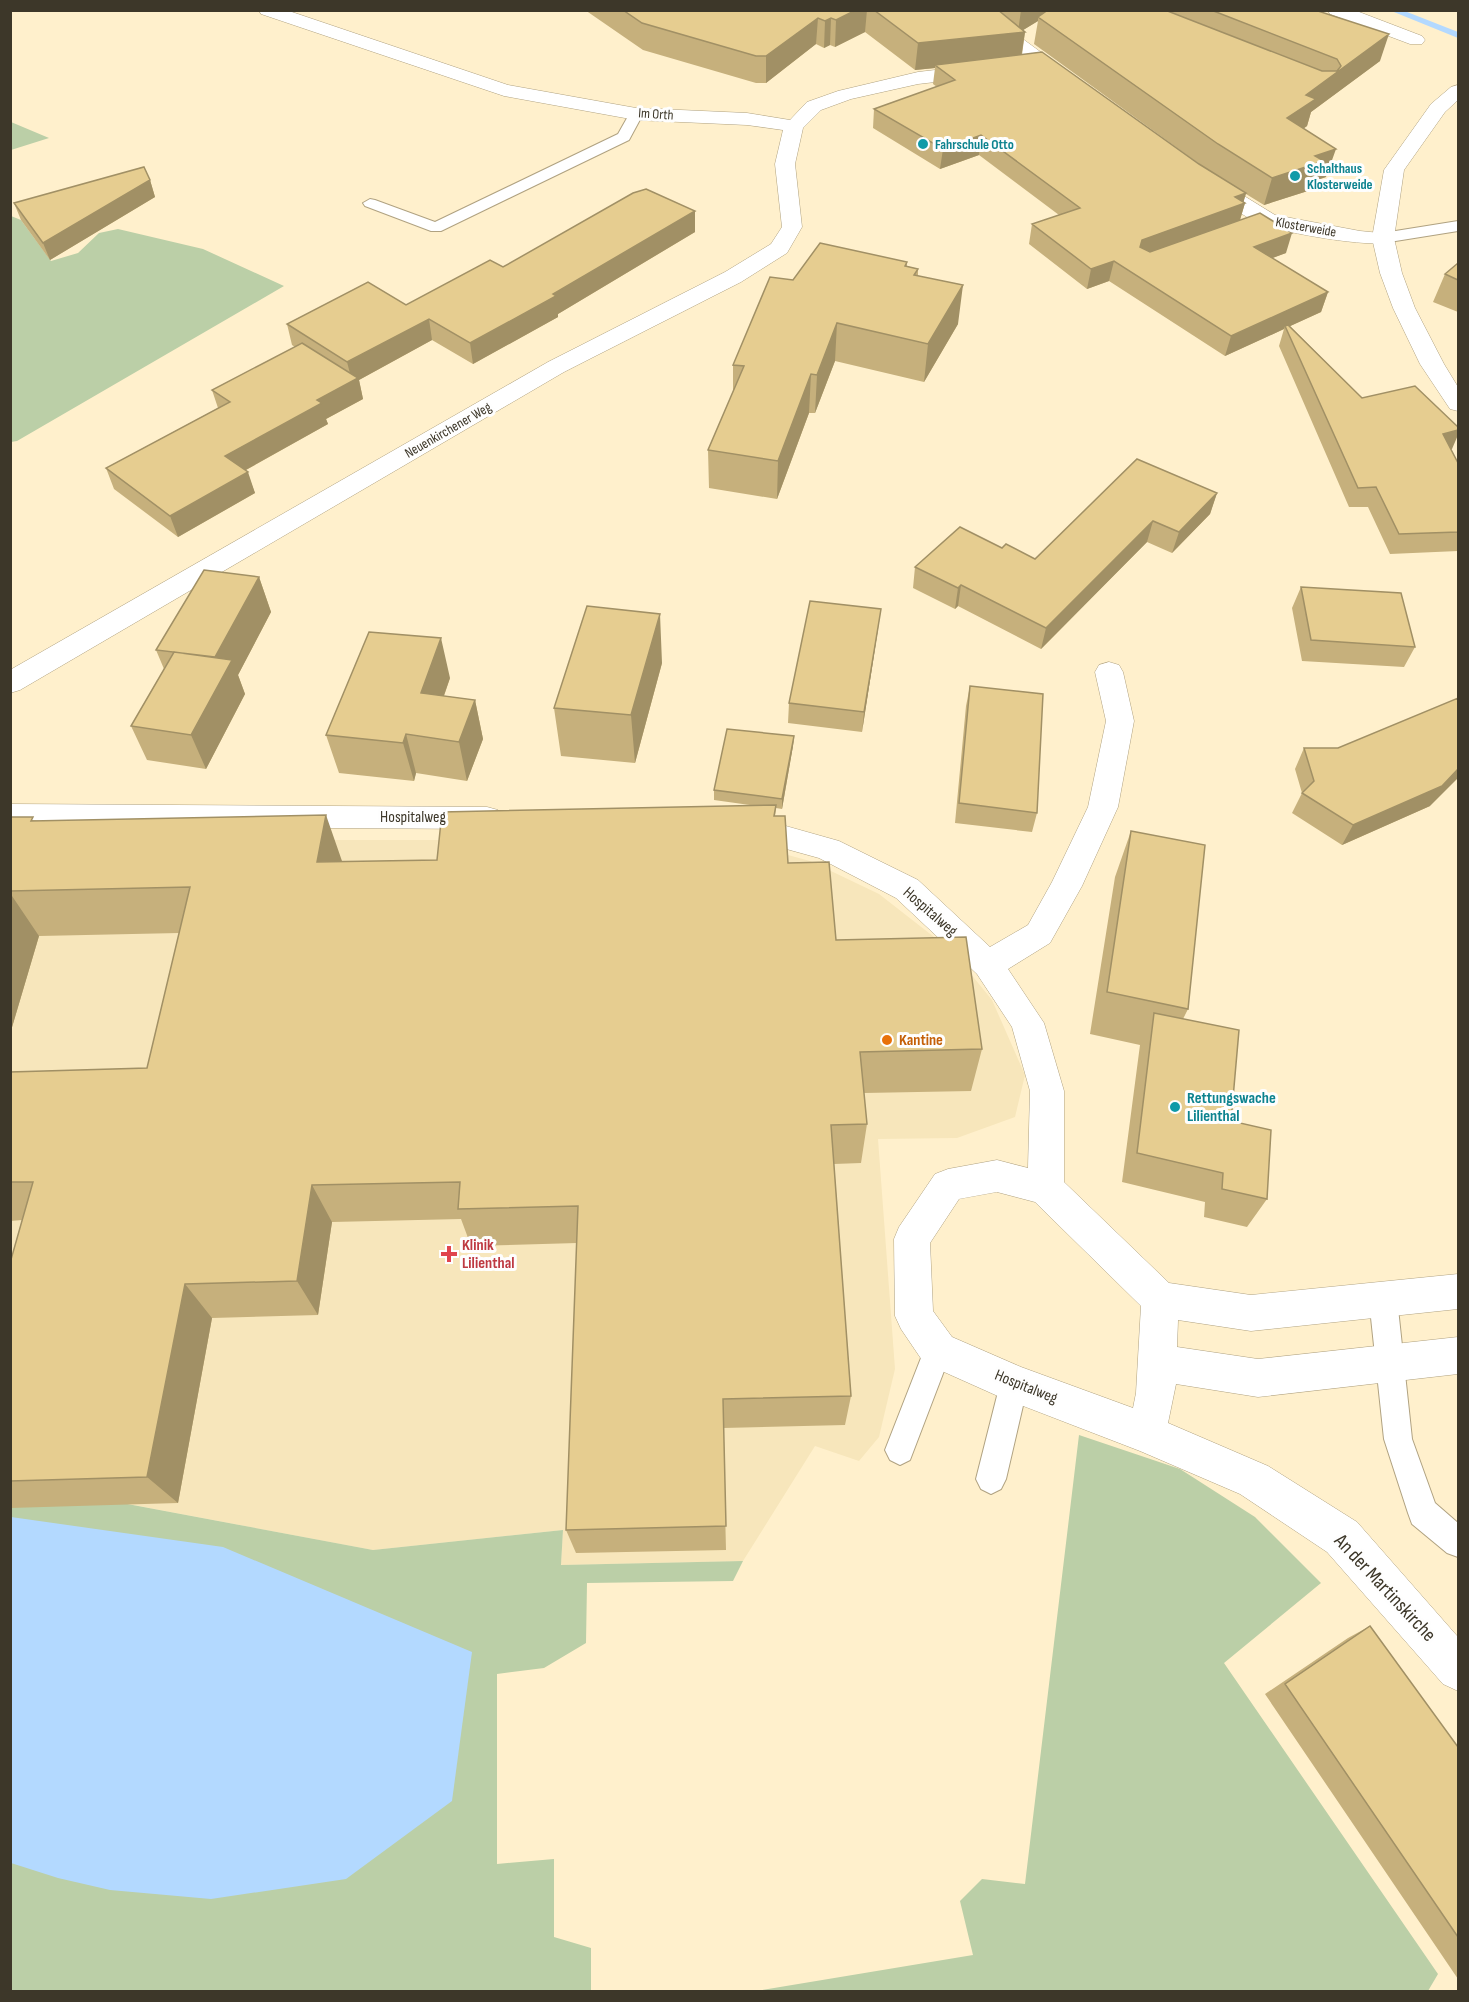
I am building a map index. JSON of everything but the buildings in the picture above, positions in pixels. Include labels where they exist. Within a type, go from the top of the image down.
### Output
[{"type":"street","name":"Im Orth","points":[[267,10],[504,90],[636,114],[747,119],[794,126]]},
{"type":"street","points":[[971,10],[1083,90]]},
{"type":"street","points":[[1336,10],[1416,40]]},
{"type":"street","points":[[1018,44],[1035,33]]},
{"type":"street","points":[[1023,66],[1046,63]]},
{"type":"street","points":[[794,126],[814,106],[845,95],[918,78],[1000,69]]},
{"type":"street","points":[[1458,91],[1438,108],[1394,170],[1383,238],[1391,273],[1404,308],[1432,364],[1458,404]]},
{"type":"street","name":"Neuenkirchener Weg","points":[[10,682],[556,368],[733,277],[779,248],[792,227],[785,164],[794,126]]},
{"type":"street","name":"Klosterweide","points":[[1193,171],[1269,220],[1360,237],[1383,238]]},
{"type":"street","points":[[988,965],[1039,934],[1066,886],[1103,807],[1120,721],[1110,672]]},
{"type":"street","name":"Hospitalweg","points":[[10,814],[516,818]]},
{"type":"street","name":"Hospitalweg","points":[[712,823],[744,826],[836,852],[907,889],[988,965],[1027,1023],[1047,1091],[1046,1188]]},
{"type":"street","points":[[938,1350],[914,1316],[912,1239],[948,1185],[997,1176],[1046,1188],[1160,1299],[1251,1313],[1458,1291]]},
{"type":"street","points":[[1146,1433],[1156,1393],[1160,1299]]},
{"type":"street","name":"Hospitalweg","points":[[938,1350],[1014,1384],[1146,1433]]},
{"type":"street","points":[[1159,1363],[1258,1378],[1458,1356]]},
{"type":"street","name":"An der Martinskirche","points":[[1146,1433],[1254,1480],[1342,1537],[1458,1669]]},
{"type":"lane","points":[[370,203],[436,228],[624,137],[636,114]]},
{"type":"lane","points":[[1248,227],[1269,220]]},
{"type":"lane","points":[[1383,238],[1458,226]]},
{"type":"lane","points":[[1383,1299],[1398,1439],[1423,1514],[1458,1542]]},
{"type":"lane","points":[[900,1450],[938,1350]]},
{"type":"lane","points":[[991,1479],[1014,1384]]},
{"type":"shaded area","name":"Klinik Lilienthal","points":[[10,840],[732,840],[810,861],[879,894],[952,951],[992,1000],[1025,1075],[1015,1117],[957,1138],[878,1139],[895,1369],[879,1437],[859,1461],[815,1446],[743,1561],[561,1565],[563,1530],[373,1550],[11,1482]]},
{"type":"green space","points":[[11,122],[49,138],[11,150]]},
{"type":"green space","points":[[11,216],[21,220],[51,261],[78,253],[99,233],[118,229],[203,249],[284,286],[17,441],[11,442]]},
{"type":"green space","points":[[1079,1435],[1180,1469],[1255,1517],[1321,1583],[1224,1663],[1438,1974],[1428,1991],[756,1991],[973,1955],[960,1901],[982,1879],[1025,1884]]},
{"type":"green space","points":[[10,1482],[373,1550],[563,1530],[561,1565],[743,1561],[733,1581],[587,1583],[586,1643],[544,1668],[497,1674],[497,1864],[554,1859],[554,1937],[591,1948],[591,1991],[11,1991]]},
{"type":"water","points":[[11,1517],[223,1547],[472,1652],[452,1801],[346,1879],[211,1899],[110,1890],[58,1878],[11,1863]]},
{"type":"waterway","points":[[1393,10],[1458,35]]},
{"type":"place","name":"Fahrschule Otto","points":[[923,144]]},
{"type":"place","name":"Schalthaus Klosterweide","points":[[1295,176]]},
{"type":"place","name":"Kantine","points":[[887,1040]]},
{"type":"place","name":"Rettungswache Lilienthal","points":[[1175,1107]]},
{"type":"place","name":"Klinik Lilienthal","points":[[449,1254]]}]
